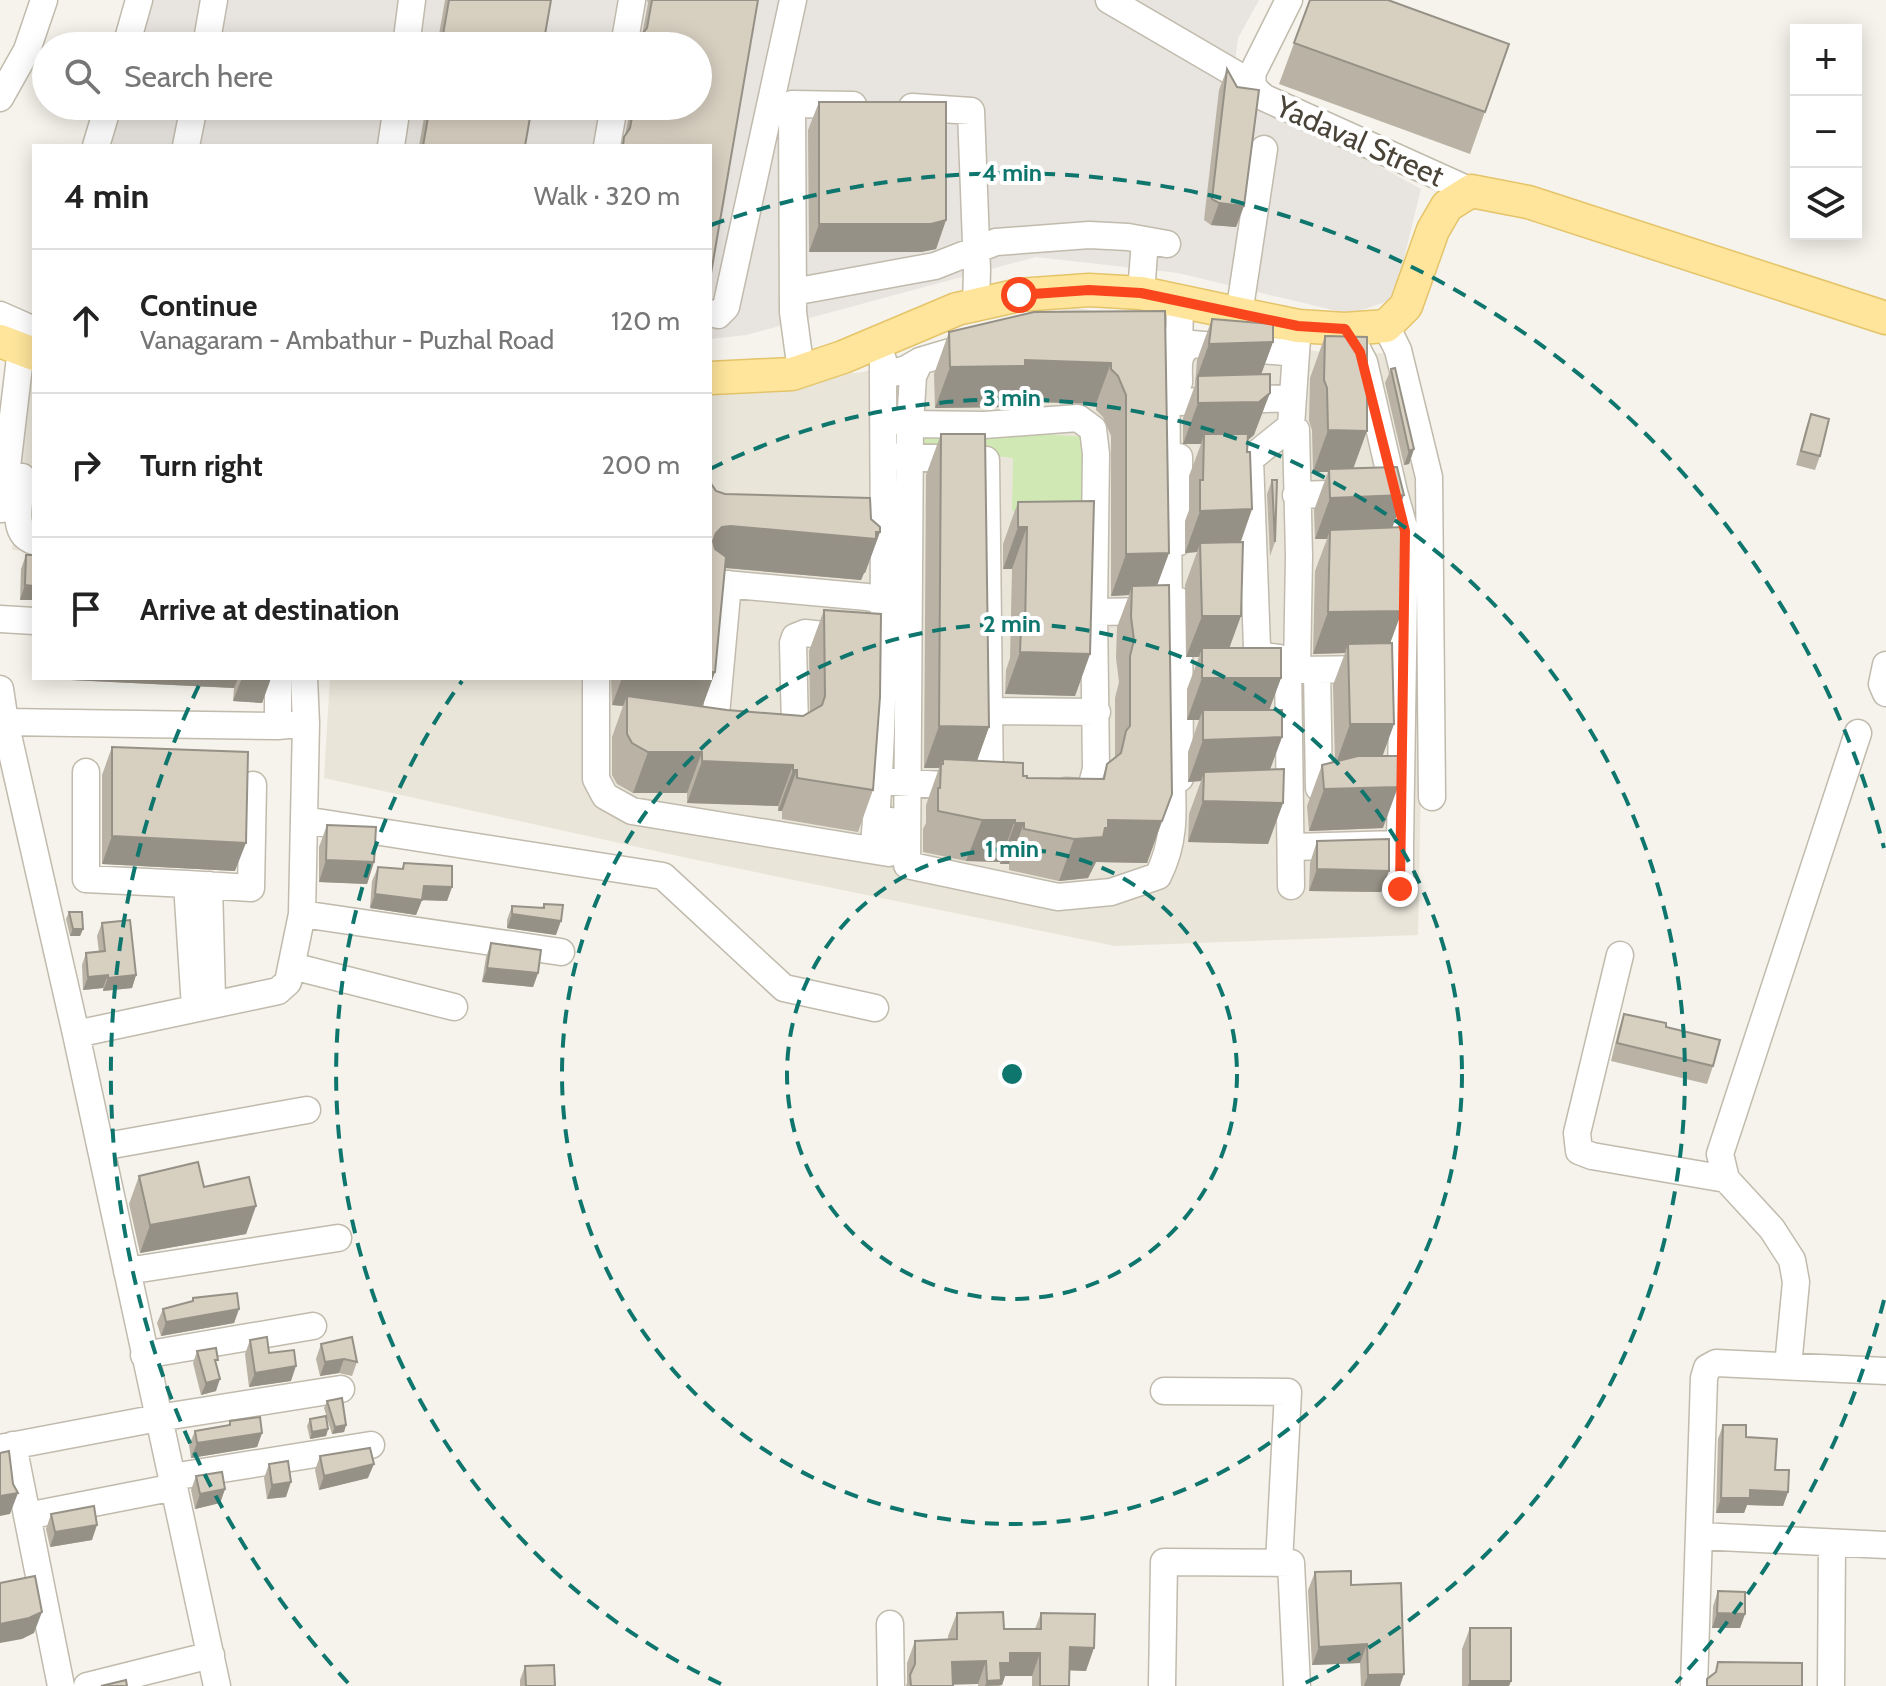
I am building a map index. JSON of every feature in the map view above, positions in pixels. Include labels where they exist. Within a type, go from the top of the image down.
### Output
[{"type":"main road","points":[[712,378],[792,374],[890,338],[957,309],[1019,295],[1089,290],[1141,293],[1239,314],[1297,347],[1345,329],[1386,326],[1406,306],[1433,230],[1447,206],[1471,191],[1528,202],[1886,318]]},
{"type":"street","points":[[33,32],[44,0]]},
{"type":"street","points":[[130,32],[139,0]]},
{"type":"street","points":[[208,32],[214,0]]},
{"type":"street","points":[[408,32],[412,0]]},
{"type":"street","points":[[626,32],[632,0]]},
{"type":"street","points":[[712,314],[718,315],[726,307],[793,0]]},
{"type":"street","points":[[1109,0],[1251,83]]},
{"type":"street","name":"Yadaval Street","points":[[1289,0],[1253,72],[1251,83],[1255,91],[1471,191]]},
{"type":"street","points":[[0,98],[32,35]]},
{"type":"street","points":[[801,371],[793,292],[792,104],[971,111],[976,305]]},
{"type":"street","points":[[97,144],[104,120]]},
{"type":"street","points":[[186,144],[191,120]]},
{"type":"street","points":[[391,144],[395,120]]},
{"type":"street","points":[[607,144],[612,120]]},
{"type":"street","points":[[1239,314],[1264,149]]},
{"type":"street","points":[[793,292],[935,266],[996,242],[1089,235],[1156,242],[1141,293]]},
{"type":"street","points":[[1180,301],[1179,460],[1186,569],[1179,673],[1179,736],[1188,797],[1180,850]]},
{"type":"street","points":[[0,315],[26,346],[2,509]]},
{"type":"street","points":[[1386,326],[1398,350],[1429,477],[1432,797]]},
{"type":"street","points":[[1345,329],[1364,362],[1405,531],[1400,889]]},
{"type":"street","points":[[897,456],[882,597],[883,641],[894,782],[907,865],[1058,897],[1111,892],[1158,876],[1168,857],[1173,837],[1166,344],[1156,336],[1110,337]]},
{"type":"street","points":[[596,680],[596,779],[605,796],[632,811],[889,853],[894,782],[900,370],[890,338]]},
{"type":"street","points":[[900,370],[1001,340]]},
{"type":"street","points":[[1179,356],[1183,349],[1192,344],[1297,347],[1330,361],[1364,362]]},
{"type":"street","points":[[1179,460],[1250,459],[1291,426],[1297,347]]},
{"type":"street","points":[[897,422],[913,376],[900,370]]},
{"type":"street","points":[[1179,402],[1293,398]]},
{"type":"street","points":[[32,403],[27,409],[18,528],[23,536],[32,540]]},
{"type":"street","points":[[894,782],[1083,792],[1091,788],[1096,769],[1097,712],[1094,612],[1097,526],[1093,429],[1078,418],[984,425],[897,422]]},
{"type":"street","points":[[1291,426],[1296,430],[1299,556],[1297,670],[1403,668]]},
{"type":"street","points":[[897,456],[986,460],[990,788]]},
{"type":"street","points":[[1250,459],[1257,647],[1263,656],[1285,661],[1289,673],[1291,886]]},
{"type":"street","points":[[1296,495],[1394,492]]},
{"type":"street","points":[[866,524],[871,531],[882,597]]},
{"type":"street","points":[[987,526],[1018,526]]},
{"type":"street","points":[[1065,526],[1097,526]]},
{"type":"street","points":[[1375,553],[1405,552]]},
{"type":"street","points":[[1299,556],[1329,555]]},
{"type":"street","points":[[1224,568],[1254,566]]},
{"type":"street","points":[[714,736],[719,583],[882,597]]},
{"type":"street","points":[[1094,612],[1169,610]]},
{"type":"street","points":[[0,619],[32,621]]},
{"type":"street","points":[[684,732],[782,743],[794,737],[793,643],[798,634],[883,641]]},
{"type":"street","points":[[868,851],[868,799],[883,641]]},
{"type":"street","points":[[1886,665],[1882,684],[1886,693]]},
{"type":"street","points":[[1259,795],[1290,793],[1329,785],[1317,670]]},
{"type":"street","points":[[1179,673],[1211,673]]},
{"type":"street","points":[[1242,673],[1289,673]]},
{"type":"street","points":[[278,680],[278,726]]},
{"type":"street","points":[[76,1034],[278,991],[288,982],[302,914],[304,680]]},
{"type":"street","points":[[0,689],[217,1686]]},
{"type":"street","points":[[989,711],[1097,712]]},
{"type":"street","points":[[596,719],[625,723]]},
{"type":"street","points":[[5,722],[278,726],[306,723]]},
{"type":"street","points":[[1788,1366],[1796,1282],[1792,1260],[1772,1229],[1726,1179],[1720,1154],[1858,733]]},
{"type":"street","points":[[1259,735],[1290,735]]},
{"type":"street","points":[[1179,736],[1211,736]]},
{"type":"street","points":[[86,772],[86,879],[251,888],[253,785]]},
{"type":"street","points":[[1370,781],[1401,782]]},
{"type":"street","points":[[304,820],[663,876],[784,988],[875,1008]]},
{"type":"street","points":[[1292,847],[1400,844]]},
{"type":"street","points":[[198,885],[204,1007]]},
{"type":"street","points":[[302,914],[561,952]]},
{"type":"street","points":[[1620,955],[1577,1133],[1579,1151],[1592,1156],[1726,1179]]},
{"type":"street","points":[[292,966],[454,1007]]},
{"type":"street","points":[[101,1147],[307,1110]]},
{"type":"street","points":[[127,1271],[338,1238]]},
{"type":"street","points":[[144,1355],[313,1326]]},
{"type":"street","points":[[1694,1686],[1704,1378],[1707,1368],[1716,1363],[1886,1371]]},
{"type":"street","points":[[61,1686],[27,1516],[6,1447],[158,1418],[341,1389]]},
{"type":"street","points":[[1164,1391],[1288,1392],[1285,1563],[1297,1686]]},
{"type":"street","points":[[27,1516],[174,1482],[371,1445]]},
{"type":"street","points":[[1699,1536],[1886,1545]]},
{"type":"street","points":[[1831,1686],[1832,1543]]},
{"type":"street","points":[[1162,1686],[1166,1588],[1164,1562],[1285,1563]]},
{"type":"street","points":[[890,1624],[891,1686]]},
{"type":"street","points":[[87,1686],[211,1655]]},
{"type":"shaded area","points":[[147,0],[1259,0],[1238,38],[1232,85],[1421,189],[1394,299],[1350,314],[1178,273],[1036,257],[746,335],[712,339],[712,144],[107,144],[114,120],[712,120],[712,32],[138,32]]},
{"type":"shaded area","points":[[1072,307],[1337,355],[1385,353],[1426,523],[1418,935],[1115,946],[692,859],[324,778],[330,680],[712,680],[712,389],[863,372]]},
{"type":"shaded area","points":[[26,380],[32,382],[32,551],[12,550]]},
{"type":"green space","points":[[921,427],[1088,437],[1092,513],[1012,511],[1013,458],[919,447]]},
{"type":"building","points":[[449,0],[551,0],[545,32],[443,32]]},
{"type":"building","points":[[652,0],[758,0],[712,267],[712,144],[623,144],[631,120],[712,120],[712,32],[644,32]]},
{"type":"building","points":[[1310,0],[1388,0],[1509,44],[1485,112],[1294,43]]},
{"type":"building","points":[[1227,69],[1237,87],[1259,90],[1244,206],[1219,203],[1212,199]]},
{"type":"building","points":[[819,102],[946,102],[946,220],[931,224],[819,224]]},
{"type":"building","points":[[428,120],[530,120],[525,144],[423,144]]},
{"type":"building","points":[[1165,311],[1169,553],[1126,554],[1126,395],[1118,376],[1111,369],[1111,363],[1025,360],[1025,366],[950,367],[949,332],[1034,312]]},
{"type":"building","points":[[1212,319],[1273,324],[1273,342],[1209,344]]},
{"type":"building","points":[[1325,336],[1367,337],[1367,431],[1328,430],[1324,380]]},
{"type":"building","points":[[1395,368],[1414,449],[1409,451],[1391,369]]},
{"type":"building","points":[[1270,374],[1270,393],[1259,402],[1198,403],[1198,376]]},
{"type":"building","points":[[1811,414],[1829,419],[1820,456],[1801,451]]},
{"type":"building","points":[[941,434],[985,434],[989,727],[939,726]]},
{"type":"building","points":[[1204,434],[1248,434],[1252,509],[1200,511]]},
{"type":"building","points":[[1397,467],[1404,495],[1330,498],[1329,469]]},
{"type":"building","points":[[1272,480],[1277,480],[1275,542]]},
{"type":"building","points":[[712,485],[716,491],[725,494],[870,498],[871,519],[880,527],[876,539],[731,526],[722,527],[716,533],[713,541],[715,549],[726,557],[715,672],[712,672]]},
{"type":"building","points":[[1094,501],[1090,654],[1020,652],[1021,628],[1025,628],[1027,527],[1018,527],[1018,502]]},
{"type":"building","points":[[1403,527],[1402,611],[1328,612],[1330,530]]},
{"type":"building","points":[[1243,542],[1241,616],[1202,616],[1200,543]]},
{"type":"building","points":[[26,555],[32,555],[32,586],[25,585]]},
{"type":"building","points":[[1169,585],[1172,794],[1162,821],[1108,820],[1103,837],[1074,839],[1024,829],[1024,823],[1015,823],[1015,820],[982,820],[938,811],[943,759],[1023,763],[1023,776],[1027,778],[1104,779],[1107,764],[1121,753],[1130,726],[1130,656],[1134,640],[1132,586]]},
{"type":"building","points":[[824,610],[881,614],[880,697],[873,790],[797,778],[793,765],[702,761],[702,752],[648,752],[632,743],[627,734],[627,696],[727,710],[803,716],[822,705],[825,696]]},
{"type":"building","points":[[1392,643],[1394,724],[1350,724],[1348,644]]},
{"type":"building","points":[[1202,648],[1281,648],[1281,678],[1202,678]]},
{"type":"building","points":[[1203,710],[1282,710],[1282,737],[1203,740]]},
{"type":"building","points":[[112,747],[248,752],[246,843],[112,836]]},
{"type":"building","points":[[1358,756],[1398,756],[1398,787],[1324,789],[1322,765]]},
{"type":"building","points":[[1284,769],[1283,803],[1203,801],[1204,772]]},
{"type":"building","points":[[327,825],[376,827],[374,862],[326,860]]},
{"type":"building","points":[[1389,839],[1389,871],[1317,869],[1317,841]]},
{"type":"building","points":[[404,863],[452,866],[452,887],[424,886],[422,900],[375,894],[378,867],[403,869]]},
{"type":"building","points":[[544,904],[563,905],[561,921],[512,914],[512,906],[544,908]]},
{"type":"building","points":[[69,912],[82,912],[83,929],[73,929]]},
{"type":"building","points":[[130,920],[136,975],[88,977],[86,953],[105,951],[102,923]]},
{"type":"building","points":[[491,943],[541,950],[538,973],[487,968]]},
{"type":"building","points":[[1624,1014],[1720,1040],[1713,1066],[1617,1043]]},
{"type":"building","points":[[198,1162],[204,1187],[249,1177],[256,1206],[150,1225],[139,1176]]},
{"type":"building","points":[[237,1293],[239,1309],[166,1322],[163,1309],[193,1301],[193,1298]]},
{"type":"building","points":[[267,1337],[269,1353],[294,1350],[296,1366],[255,1373],[250,1340]]},
{"type":"building","points":[[352,1337],[357,1362],[344,1359],[325,1362],[321,1344]]},
{"type":"building","points":[[216,1348],[218,1360],[215,1360],[220,1379],[206,1383],[197,1351]]},
{"type":"building","points":[[342,1398],[346,1425],[335,1427],[327,1401]]},
{"type":"building","points":[[326,1416],[328,1429],[312,1432],[310,1419]]},
{"type":"building","points":[[260,1417],[262,1433],[197,1443],[195,1431],[230,1425],[230,1421]]},
{"type":"building","points":[[1723,1425],[1746,1425],[1746,1437],[1777,1439],[1775,1470],[1789,1470],[1788,1492],[1750,1490],[1750,1498],[1721,1498]]},
{"type":"building","points":[[370,1448],[374,1464],[324,1476],[320,1456]]},
{"type":"building","points":[[9,1451],[13,1484],[18,1493],[0,1496],[0,1453]]},
{"type":"building","points":[[288,1461],[291,1482],[272,1485],[269,1464]]},
{"type":"building","points":[[222,1472],[225,1489],[200,1494],[196,1476]]},
{"type":"building","points":[[94,1506],[97,1525],[55,1532],[51,1514]]},
{"type":"building","points":[[1351,1571],[1351,1585],[1401,1583],[1404,1674],[1368,1675],[1367,1644],[1319,1647],[1315,1572]]},
{"type":"building","points":[[35,1576],[42,1612],[0,1624],[0,1583]]},
{"type":"building","points":[[1718,1591],[1745,1592],[1745,1614],[1717,1613]]},
{"type":"building","points":[[1003,1612],[1004,1629],[1041,1629],[1041,1613],[1095,1614],[1094,1648],[1070,1647],[1069,1686],[1040,1686],[1040,1653],[1010,1653],[1010,1663],[1000,1663],[1001,1680],[987,1681],[986,1661],[952,1662],[953,1686],[911,1686],[915,1641],[957,1639],[957,1613]]},
{"type":"building","points":[[1470,1628],[1511,1628],[1511,1681],[1470,1681]]},
{"type":"building","points":[[1718,1662],[1802,1663],[1802,1686],[1707,1686],[1707,1679],[1716,1672]]},
{"type":"building","points":[[554,1665],[555,1686],[526,1686],[525,1666]]},
{"type":"building","points":[[126,1680],[127,1686],[101,1686]]},
{"type":"route","points":[[1019,295],[1089,290],[1141,293],[1298,326],[1345,329],[1360,352],[1405,531],[1400,889]]}]
